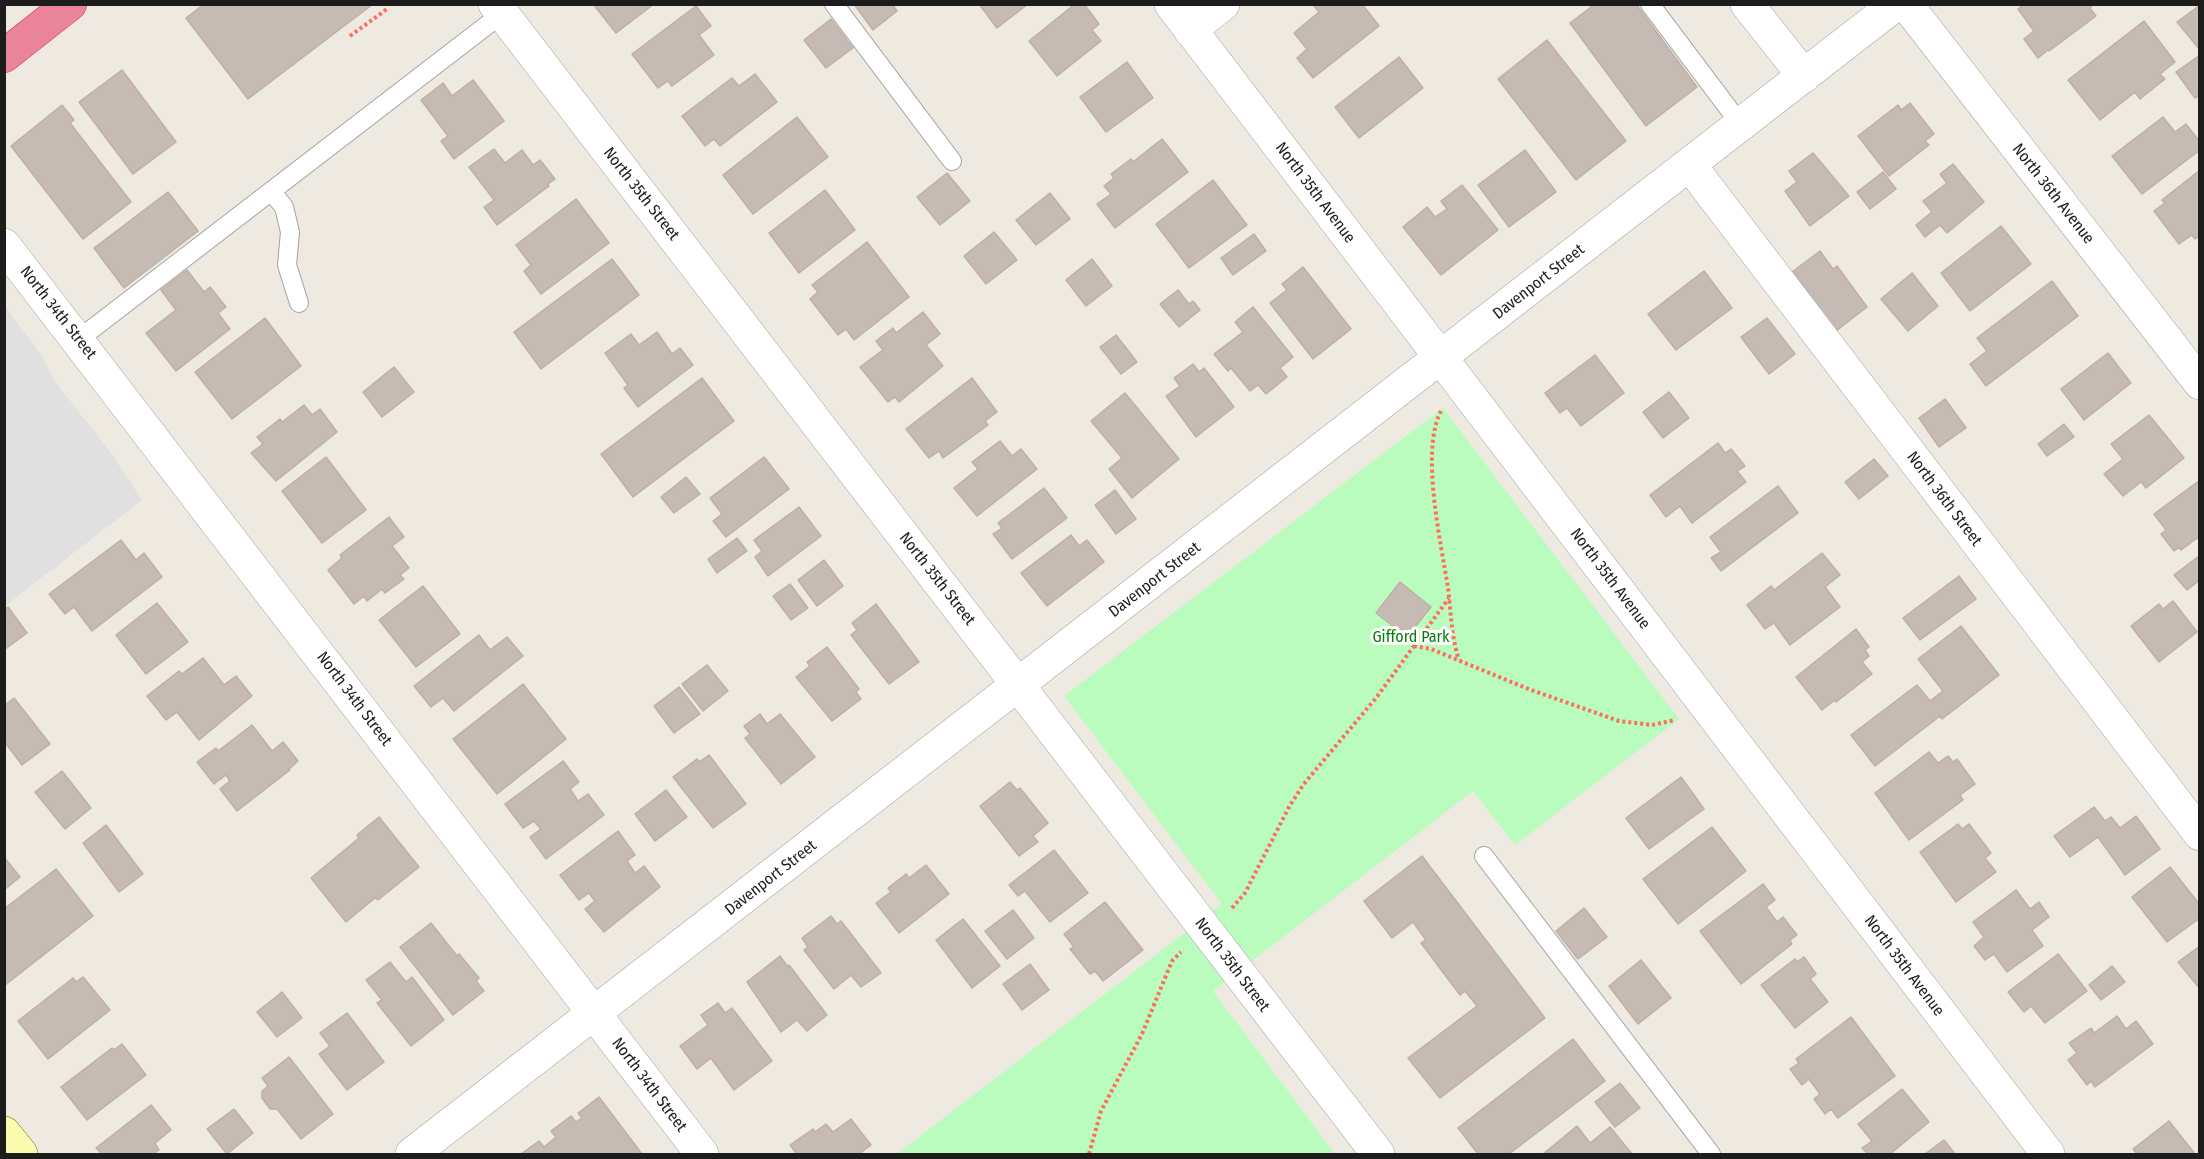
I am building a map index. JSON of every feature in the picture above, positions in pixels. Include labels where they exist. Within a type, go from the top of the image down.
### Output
[{"type":"highway","points":[[4,56],[70,4]]},
{"type":"street","name":"North 35th Avenue","points":[[1171,4],[2048,1155]]},
{"type":"street","points":[[1190,30],[1223,4]]},
{"type":"street","points":[[1747,4],[1804,76]]},
{"type":"street","name":"Davenport Street","points":[[412,1155],[1896,4]]},
{"type":"street","name":"North 36th Avenue","points":[[1906,4],[2199,383]]},
{"type":"street","name":"North 35th Street","points":[[504,8],[1378,1155]]},
{"type":"street","name":"North 36th Street","points":[[1689,164],[2199,834]]},
{"type":"street","name":"North 34th Street","points":[[4,245],[702,1155]]},
{"type":"street","points":[[4,1133],[21,1155]]},
{"type":"lane","points":[[834,4],[952,161]]},
{"type":"lane","points":[[1650,4],[1741,125]]},
{"type":"lane","points":[[78,339],[504,8]]},
{"type":"lane","points":[[271,191],[284,207],[290,232],[287,266],[299,303]]},
{"type":"lane","points":[[1484,856],[1711,1155]]},
{"type":"path","points":[[350,36],[387,9]]},
{"type":"path","points":[[1443,408],[1435,422],[1432,450],[1434,490],[1449,598],[1452,641],[1458,660]]},
{"type":"path","points":[[1228,912],[1245,893],[1302,784],[1376,698],[1449,598]]},
{"type":"path","points":[[1414,646],[1431,649],[1531,690],[1619,721],[1652,725],[1679,719]]},
{"type":"path","points":[[1089,1155],[1101,1111],[1142,1034],[1172,961],[1183,951]]},
{"type":"green space","name":"Gifford Park","points":[[1443,408],[1679,719],[1515,845],[1473,791],[1213,991],[1335,1154],[897,1154],[1222,904],[1064,696]]},
{"type":"shaded area","points":[[5,306],[40,353],[54,380],[110,452],[142,500],[5,606]]},
{"type":"building","points":[[204,4],[373,4],[248,99],[186,18]]},
{"type":"building","points":[[593,4],[654,4],[616,33]]},
{"type":"building","points":[[854,4],[892,4],[897,11],[873,30]]},
{"type":"building","points":[[979,4],[1028,4],[997,28]]},
{"type":"building","points":[[1075,4],[1084,4],[1099,24],[1092,30],[1101,41],[1057,76],[1029,41]]},
{"type":"building","points":[[1316,4],[1362,4],[1379,26],[1313,78],[1297,58],[1307,49],[1294,33],[1319,12],[1314,6]]},
{"type":"building","points":[[1595,4],[1636,4],[1697,87],[1646,126],[1570,23]]},
{"type":"building","points":[[2024,4],[2094,4],[2090,8],[2096,16],[2038,58],[2024,39],[2034,31],[2018,9]]},
{"type":"building","points":[[2200,5],[2200,50],[2177,22]]},
{"type":"building","points":[[696,6],[711,26],[699,35],[714,55],[672,86],[668,81],[658,88],[632,54]]},
{"type":"building","points":[[831,19],[853,48],[826,68],[804,40]]},
{"type":"building","points":[[2144,21],[2175,62],[2160,74],[2165,79],[2140,99],[2135,92],[2100,120],[2068,80]]},
{"type":"building","points":[[1547,40],[1626,141],[1576,180],[1498,79]]},
{"type":"building","points":[[2200,55],[2200,95],[2195,98],[2176,72]]},
{"type":"building","points":[[1399,57],[1423,88],[1359,138],[1335,107]]},
{"type":"building","points":[[1127,62],[1153,98],[1106,132],[1080,97]]},
{"type":"building","points":[[122,70],[176,142],[133,174],[79,102]]},
{"type":"building","points":[[755,74],[777,102],[720,146],[714,139],[705,146],[682,116],[732,78],[739,86]]},
{"type":"building","points":[[473,80],[504,121],[454,159],[441,141],[448,136],[421,100],[443,83],[452,96]]},
{"type":"building","points":[[1910,103],[1934,134],[1925,141],[1929,145],[1889,176],[1858,136],[1898,105],[1901,110]]},
{"type":"building","points":[[62,105],[74,120],[70,123],[131,202],[83,239],[11,146]]},
{"type":"building","points":[[797,117],[828,157],[753,214],[723,175]]},
{"type":"building","points":[[2163,117],[2175,132],[2186,124],[2200,142],[2200,150],[2142,194],[2112,156]]},
{"type":"building","points":[[1162,139],[1188,172],[1115,228],[1097,204],[1111,194],[1104,186],[1114,178],[1111,174],[1131,159],[1133,162]]},
{"type":"building","points":[[494,149],[505,163],[522,150],[533,165],[540,160],[555,179],[497,225],[484,207],[494,200],[469,167]]},
{"type":"building","points":[[1525,150],[1556,192],[1509,227],[1478,185]]},
{"type":"building","points":[[1813,153],[1849,196],[1810,226],[1785,191],[1797,182],[1789,171]]},
{"type":"building","points":[[1953,164],[1984,202],[1947,233],[1940,225],[1925,237],[1916,225],[1932,212],[1923,201],[1947,183],[1940,174]]},
{"type":"building","points":[[2200,170],[2200,235],[2195,239],[2192,235],[2179,244],[2154,211],[2165,203],[2162,200]]},
{"type":"building","points":[[1883,172],[1896,189],[1870,209],[1857,192]]},
{"type":"building","points":[[947,173],[970,201],[940,225],[917,197]]},
{"type":"building","points":[[1213,180],[1247,225],[1189,268],[1156,224]]},
{"type":"building","points":[[1462,185],[1498,230],[1441,275],[1403,227],[1427,207],[1435,217],[1447,209],[1441,201]]},
{"type":"building","points":[[825,190],[855,230],[799,273],[769,233]]},
{"type":"building","points":[[168,192],[198,231],[124,288],[94,248]]},
{"type":"building","points":[[1050,193],[1070,219],[1036,245],[1016,220]]},
{"type":"building","points":[[576,199],[609,243],[541,294],[524,271],[531,265],[516,245]]},
{"type":"building","points":[[2001,226],[2031,264],[1970,311],[1941,273]]},
{"type":"building","points":[[994,232],[1017,260],[986,284],[964,256]]},
{"type":"building","points":[[1254,234],[1266,251],[1233,275],[1221,258]]},
{"type":"building","points":[[867,242],[909,297],[854,340],[846,329],[838,335],[810,299],[818,292],[812,285]]},
{"type":"building","points":[[1820,251],[1833,269],[1837,266],[1867,307],[1836,331],[1792,272]]},
{"type":"building","points":[[612,259],[639,295],[541,369],[514,332]]},
{"type":"building","points":[[1092,259],[1112,286],[1086,306],[1066,280]]},
{"type":"building","points":[[1303,267],[1351,329],[1313,359],[1270,303],[1287,290],[1282,284]]},
{"type":"building","points":[[187,270],[204,292],[210,287],[226,307],[218,313],[230,329],[176,371],[146,333],[176,310],[161,290]]},
{"type":"building","points":[[1704,271],[1732,308],[1676,350],[1648,314]]},
{"type":"building","points":[[1912,273],[1938,306],[1908,331],[1881,299]]},
{"type":"building","points":[[2052,281],[2078,316],[1986,386],[1970,364],[1987,351],[1977,338]]},
{"type":"building","points":[[1178,290],[1189,304],[1193,301],[1200,310],[1179,327],[1160,304]]},
{"type":"building","points":[[1253,307],[1293,357],[1280,368],[1287,377],[1266,394],[1258,385],[1250,391],[1231,368],[1228,371],[1214,354],[1243,332],[1235,322]]},
{"type":"building","points":[[923,312],[940,334],[926,345],[943,366],[899,402],[895,397],[888,402],[860,367],[883,350],[876,341],[893,328],[896,333]]},
{"type":"building","points":[[265,318],[301,366],[232,419],[195,372]]},
{"type":"building","points":[[1767,318],[1795,354],[1769,374],[1741,337]]},
{"type":"building","points":[[657,332],[672,354],[680,348],[693,365],[638,407],[624,388],[628,385],[605,353],[631,334],[639,345]]},
{"type":"building","points":[[1116,335],[1137,362],[1121,374],[1100,347]]},
{"type":"building","points":[[2108,353],[2131,383],[2084,420],[2061,389]]},
{"type":"building","points":[[1595,355],[1624,393],[1581,426],[1567,408],[1560,413],[1545,393]]},
{"type":"building","points":[[1193,364],[1199,372],[1204,368],[1234,407],[1196,437],[1166,396],[1180,386],[1174,378]]},
{"type":"building","points":[[394,367],[414,392],[382,417],[363,392]]},
{"type":"building","points":[[702,378],[734,421],[633,497],[601,454]]},
{"type":"building","points":[[972,378],[997,412],[985,421],[988,425],[943,458],[939,451],[929,458],[906,429]]},
{"type":"building","points":[[1669,392],[1689,418],[1663,438],[1643,412]]},
{"type":"building","points":[[1125,393],[1179,459],[1132,498],[1109,469],[1122,458],[1091,421]]},
{"type":"building","points":[[1945,399],[1966,428],[1939,447],[1919,418]]},
{"type":"building","points":[[304,405],[312,415],[320,409],[337,432],[276,481],[251,453],[263,444],[257,437],[280,419],[282,422]]},
{"type":"building","points":[[2149,415],[2184,458],[2146,488],[2141,482],[2123,496],[2104,474],[2123,459],[2111,444]]},
{"type":"building","points":[[2064,424],[2074,437],[2047,456],[2038,444]]},
{"type":"building","points":[[1000,441],[1012,456],[1021,449],[1037,469],[977,516],[954,488],[978,469],[972,462]]},
{"type":"building","points":[[1718,443],[1725,453],[1731,449],[1745,466],[1737,471],[1746,482],[1692,523],[1680,506],[1666,517],[1650,495]]},
{"type":"building","points":[[326,457],[366,510],[322,543],[282,491]]},
{"type":"building","points":[[764,457],[789,489],[726,537],[713,521],[722,514],[710,498]]},
{"type":"building","points":[[1874,459],[1888,476],[1859,499],[1845,482]]},
{"type":"building","points":[[686,477],[700,494],[674,513],[661,497]]},
{"type":"building","points":[[2200,480],[2200,536],[2181,550],[2179,547],[2174,551],[2161,534],[2166,530],[2154,514]]},
{"type":"building","points":[[1778,486],[1798,513],[1721,571],[1711,558],[1721,552],[1710,537]]},
{"type":"building","points":[[1044,488],[1067,518],[1012,559],[993,534],[1002,528],[998,523]]},
{"type":"building","points":[[1115,490],[1136,519],[1116,534],[1095,505]]},
{"type":"building","points":[[799,507],[821,536],[768,576],[755,557],[762,551],[754,540]]},
{"type":"building","points":[[389,517],[404,537],[392,546],[409,568],[400,575],[404,579],[385,593],[382,589],[367,601],[364,596],[354,604],[328,570],[342,558],[340,555]]},
{"type":"building","points":[[1071,535],[1079,546],[1087,540],[1104,562],[1047,606],[1021,573]]},
{"type":"building","points":[[737,538],[747,551],[717,573],[708,559]]},
{"type":"building","points":[[121,540],[136,560],[144,553],[162,577],[92,631],[74,607],[65,614],[49,594]]},
{"type":"building","points":[[1822,553],[1840,575],[1825,587],[1840,607],[1790,645],[1774,623],[1765,629],[1747,605],[1771,586],[1774,590]]},
{"type":"building","points":[[2199,556],[2200,580],[2187,590],[2174,575]]},
{"type":"building","points":[[824,560],[843,586],[817,606],[798,580]]},
{"type":"building","points":[[1959,576],[1976,599],[1920,640],[1903,618]]},
{"type":"building","points":[[1400,582],[1431,607],[1407,637],[1376,613]]},
{"type":"building","points":[[790,584],[808,608],[791,620],[773,596]]},
{"type":"building","points":[[423,586],[460,634],[416,667],[379,620]]},
{"type":"building","points":[[2173,601],[2197,632],[2159,662],[2131,626],[2159,604],[2163,609]]},
{"type":"building","points":[[157,603],[188,642],[146,674],[116,635]]},
{"type":"building","points":[[876,604],[919,662],[889,684],[851,635],[857,630],[852,623]]},
{"type":"building","points":[[8,607],[27,633],[4,650],[4,610]]},
{"type":"building","points":[[1961,626],[1999,675],[1942,719],[1940,716],[1875,766],[1851,735],[1917,685],[1930,701],[1943,691],[1918,659]]},
{"type":"building","points":[[1856,629],[1869,647],[1865,650],[1869,656],[1862,662],[1872,674],[1822,710],[1796,677]]},
{"type":"building","points":[[479,635],[490,650],[507,637],[523,656],[454,711],[443,698],[431,707],[414,686]]},
{"type":"building","points":[[827,647],[859,689],[856,692],[861,699],[832,721],[796,677],[810,666],[807,662]]},
{"type":"building","points":[[203,658],[224,685],[236,676],[252,696],[199,740],[177,712],[166,720],[147,696],[179,671],[182,674]]},
{"type":"building","points":[[707,665],[728,691],[703,711],[682,684]]},
{"type":"building","points":[[523,684],[566,739],[497,794],[453,739]]},
{"type":"building","points":[[679,687],[700,714],[674,733],[654,706]]},
{"type":"building","points":[[14,698],[50,744],[22,765],[4,741],[4,706]]},
{"type":"building","points":[[760,714],[767,724],[780,714],[815,757],[781,784],[745,738],[750,734],[744,726]]},
{"type":"building","points":[[252,725],[272,751],[283,742],[298,761],[290,770],[237,811],[220,789],[230,781],[226,775],[214,784],[197,762],[216,748],[218,751]]},
{"type":"building","points":[[1929,752],[1938,763],[1948,756],[1953,762],[1957,759],[1975,784],[1960,795],[1963,800],[1909,840],[1875,793]]},
{"type":"building","points":[[709,755],[746,804],[713,828],[673,777],[697,759],[699,762]]},
{"type":"building","points":[[563,761],[579,782],[570,789],[578,801],[588,794],[604,815],[546,859],[530,837],[541,829],[534,821],[523,828],[505,804]]},
{"type":"building","points":[[62,771],[91,808],[65,829],[35,792]]},
{"type":"building","points":[[1681,777],[1704,809],[1649,849],[1626,818]]},
{"type":"building","points":[[1010,782],[1017,790],[1020,788],[1048,823],[1033,836],[1038,842],[1019,856],[980,806]]},
{"type":"building","points":[[666,790],[687,817],[655,841],[635,814]]},
{"type":"building","points":[[2094,807],[2105,821],[2111,817],[2120,828],[2136,816],[2160,849],[2125,875],[2098,837],[2070,857],[2054,836]]},
{"type":"building","points":[[379,817],[419,867],[346,922],[311,878],[359,838],[357,835]]},
{"type":"building","points":[[1958,824],[1962,829],[1969,824],[1991,853],[1985,858],[1996,872],[1956,902],[1920,852]]},
{"type":"building","points":[[106,825],[143,874],[119,892],[83,843]]},
{"type":"building","points":[[1712,827],[1746,871],[1678,924],[1643,879]]},
{"type":"building","points":[[618,831],[635,855],[627,861],[635,873],[644,866],[660,887],[604,932],[585,909],[595,901],[589,893],[579,900],[560,875]]},
{"type":"building","points":[[1054,850],[1088,893],[1050,922],[1025,891],[1018,896],[1009,885]]},
{"type":"building","points":[[1422,856],[1545,1018],[1440,1098],[1408,1058],[1477,1006],[1465,991],[1460,995],[1421,943],[1426,940],[1413,922],[1392,938],[1364,901]]},
{"type":"building","points":[[4,857],[20,877],[4,890]]},
{"type":"building","points":[[926,865],[949,894],[899,933],[876,903],[891,892],[888,888],[906,874],[909,878]]},
{"type":"building","points":[[2170,867],[2200,905],[2200,918],[2167,942],[2132,897]]},
{"type":"building","points":[[56,869],[93,916],[4,986],[4,909]]},
{"type":"building","points":[[1763,884],[1775,900],[1766,907],[1777,922],[1783,917],[1797,935],[1790,940],[1792,944],[1741,984],[1700,931]]},
{"type":"building","points":[[2016,890],[2030,909],[2039,902],[2049,917],[2032,930],[2043,946],[2007,972],[1994,954],[1985,960],[1974,946],[1984,937],[1973,922]]},
{"type":"building","points":[[1105,902],[1143,950],[1103,981],[1095,971],[1090,974],[1070,949],[1074,947],[1064,934]]},
{"type":"building","points":[[1584,908],[1607,937],[1578,959],[1556,931]]},
{"type":"building","points":[[1013,910],[1034,938],[1007,959],[985,931]]},
{"type":"building","points":[[831,916],[837,924],[841,921],[881,973],[861,987],[851,975],[834,989],[804,950],[808,947],[802,938]]},
{"type":"building","points":[[963,919],[1000,966],[972,988],[936,940]]},
{"type":"building","points":[[431,923],[457,956],[459,954],[479,978],[476,981],[484,991],[453,1015],[400,947]]},
{"type":"building","points":[[2200,946],[2200,989],[2178,962]]},
{"type":"building","points":[[2058,954],[2087,991],[2045,1023],[2031,1006],[2024,1012],[2008,992]]},
{"type":"building","points":[[780,956],[827,1015],[807,1031],[797,1020],[781,1032],[747,982]]},
{"type":"building","points":[[1804,957],[1816,974],[1810,979],[1828,1002],[1795,1028],[1761,985],[1795,959],[1797,962]]},
{"type":"building","points":[[1641,960],[1671,998],[1638,1024],[1609,986]]},
{"type":"building","points":[[390,962],[406,982],[412,977],[444,1020],[411,1046],[377,1003],[382,1000],[366,980]]},
{"type":"building","points":[[1030,964],[1049,990],[1022,1010],[1003,984]]},
{"type":"building","points":[[2112,966],[2125,982],[2101,1000],[2089,985]]},
{"type":"building","points":[[83,977],[110,1010],[48,1059],[18,1021],[73,978],[76,982]]},
{"type":"building","points":[[282,992],[302,1018],[277,1037],[257,1012]]},
{"type":"building","points":[[718,1003],[725,1013],[732,1008],[772,1061],[734,1090],[711,1058],[697,1069],[680,1046],[708,1025],[701,1015]]},
{"type":"building","points":[[347,1013],[384,1062],[347,1090],[319,1054],[330,1046],[320,1033]]},
{"type":"building","points":[[2117,1016],[2126,1029],[2136,1021],[2153,1044],[2095,1087],[2091,1081],[2087,1085],[2068,1060],[2077,1053],[2069,1043],[2091,1028],[2094,1033]]},
{"type":"building","points":[[1851,1017],[1895,1076],[1838,1118],[1831,1109],[1825,1114],[1814,1099],[1820,1094],[1809,1079],[1802,1085],[1790,1069],[1799,1063],[1796,1059]]},
{"type":"building","points":[[1573,1039],[1605,1081],[1509,1154],[1478,1154],[1458,1128]]},
{"type":"building","points":[[122,1044],[146,1075],[87,1120],[61,1087],[112,1048],[114,1050]]},
{"type":"building","points":[[289,1057],[333,1114],[301,1139],[277,1109],[270,1109],[262,1098],[262,1091],[268,1086],[262,1078]]},
{"type":"building","points":[[1620,1083],[1640,1108],[1615,1127],[1595,1102]]},
{"type":"building","points":[[1902,1089],[1929,1122],[1890,1154],[1868,1154],[1862,1148],[1872,1141],[1858,1124]]},
{"type":"building","points":[[599,1097],[642,1154],[521,1154],[539,1141],[544,1147],[556,1137],[551,1131],[571,1116],[576,1122],[582,1118],[578,1113]]},
{"type":"building","points":[[151,1105],[171,1130],[155,1143],[159,1150],[153,1154],[102,1154],[96,1148]]},
{"type":"building","points":[[234,1109],[253,1133],[227,1154],[207,1129]]},
{"type":"building","points":[[851,1119],[871,1145],[859,1154],[794,1154],[796,1153],[790,1145],[813,1129],[815,1132],[826,1124],[833,1132]]},
{"type":"building","points":[[2169,1121],[2195,1154],[2137,1154],[2133,1149]]},
{"type":"building","points":[[1577,1126],[1590,1143],[1610,1127],[1632,1154],[1543,1154]]},
{"type":"building","points":[[1944,1140],[1955,1154],[1925,1154]]}]
